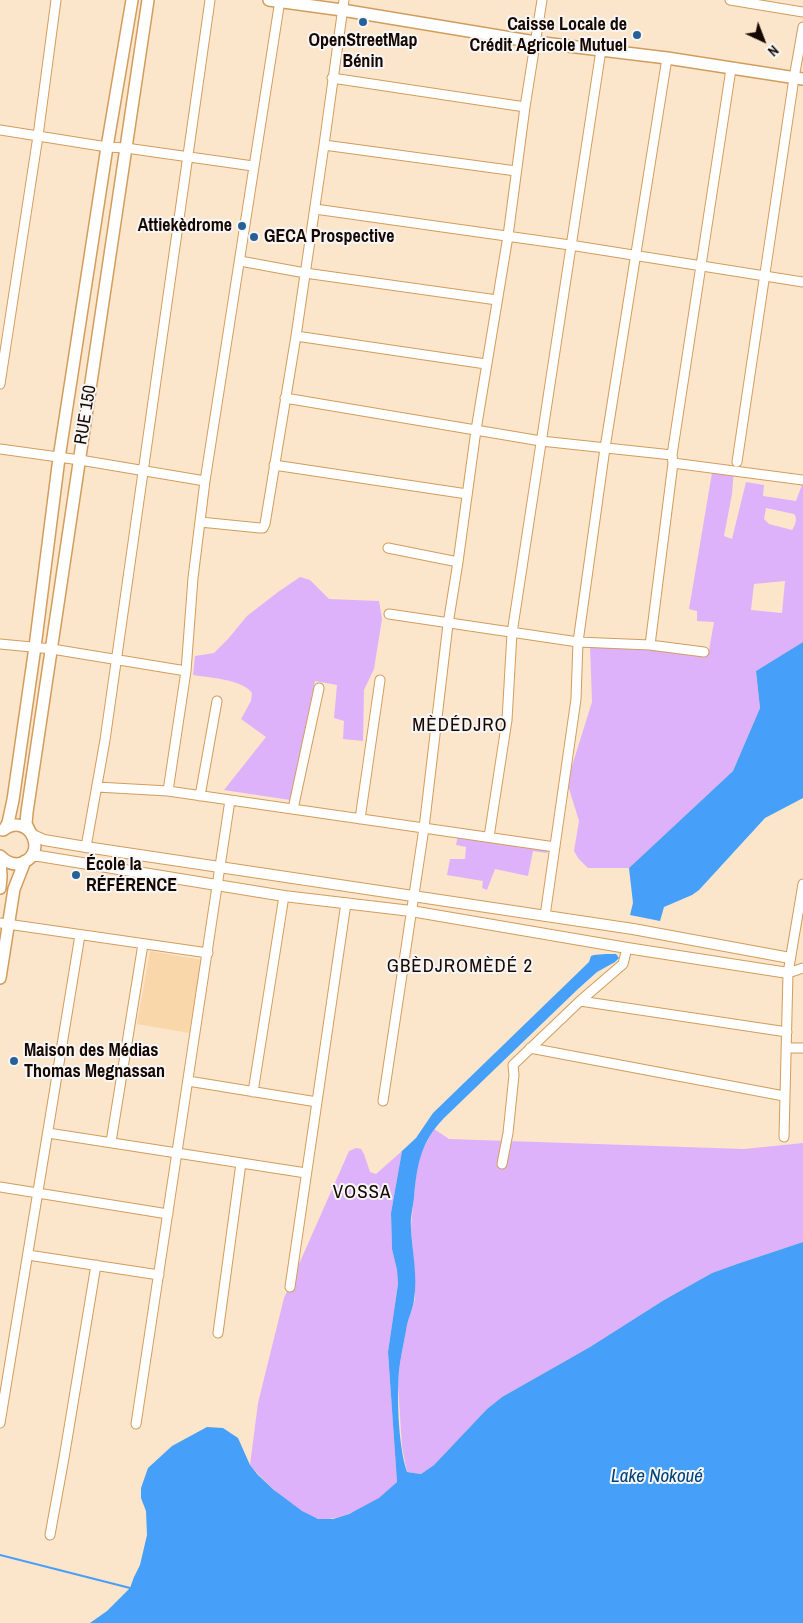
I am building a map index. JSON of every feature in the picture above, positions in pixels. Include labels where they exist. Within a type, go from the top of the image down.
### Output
[{"type":"main road","name":"RUE 150","points":[[2,831],[8,823],[11,810],[35,648],[59,458],[107,147],[132,0]]},
{"type":"main road","name":"RUE 150","points":[[0,978],[4,923],[16,881],[35,846],[26,824],[27,812],[148,0]]},
{"type":"main road","points":[[276,0],[343,5],[535,42],[667,58],[798,79]]},
{"type":"main road","points":[[2,831],[15,825],[25,827],[31,833]]},
{"type":"main road","points":[[0,857],[12,864],[19,864],[28,859]]},
{"type":"main road","points":[[0,857],[2,877],[0,888]]},
{"type":"street","points":[[0,384],[38,136],[56,0]]},
{"type":"street","points":[[86,847],[117,661],[210,0]]},
{"type":"street","points":[[168,791],[186,672],[193,578],[205,481],[240,261],[276,0]]},
{"type":"street","points":[[382,1101],[424,828],[448,624],[476,430],[508,236],[525,107],[542,0]]},
{"type":"street","points":[[730,0],[803,12]]},
{"type":"street","points":[[200,522],[263,528],[265,524],[296,336],[343,5]]},
{"type":"street","points":[[737,462],[764,274],[798,79],[803,27]]},
{"type":"street","points":[[489,837],[507,720],[512,633],[601,50]]},
{"type":"street","points":[[545,916],[576,699],[578,642],[606,448],[667,58]]},
{"type":"street","points":[[650,645],[672,459],[731,69]]},
{"type":"street","points":[[332,78],[525,107]]},
{"type":"street","points":[[0,130],[107,147],[253,166]]},
{"type":"street","points":[[324,145],[516,171]]},
{"type":"street","points":[[315,209],[764,274],[803,282]]},
{"type":"street","points":[[240,261],[305,273],[496,300]]},
{"type":"street","points":[[296,336],[486,364]]},
{"type":"street","points":[[285,398],[541,441],[606,448],[803,480]]},
{"type":"street","points":[[0,449],[205,481]]},
{"type":"street","points":[[274,464],[467,494]]},
{"type":"street","points":[[388,548],[458,562]]},
{"type":"street","points":[[389,614],[578,642],[650,645],[704,652]]},
{"type":"street","points":[[0,644],[52,649],[186,672]]},
{"type":"street","points":[[360,819],[380,680]]},
{"type":"street","points":[[293,809],[319,688]]},
{"type":"street","points":[[200,796],[217,701]]},
{"type":"street","points":[[96,787],[168,791],[555,847]]},
{"type":"street","points":[[136,1424],[230,800]]},
{"type":"street","points":[[31,833],[44,840],[86,847],[633,929],[790,958],[803,964]]},
{"type":"street","points":[[28,859],[218,884],[284,896],[411,911],[788,973],[803,968]]},
{"type":"street","points":[[784,1137],[788,973],[802,891]]},
{"type":"street","points":[[253,1092],[284,896]]},
{"type":"street","points":[[290,1286],[346,903]]},
{"type":"street","points":[[4,923],[208,953]]},
{"type":"street","points":[[0,1423],[80,935]]},
{"type":"street","points":[[111,1142],[143,944]]},
{"type":"street","points":[[502,1164],[508,1133],[514,1075],[513,1065],[580,1001],[623,964],[627,948]]},
{"type":"street","points":[[580,1001],[787,1032]]},
{"type":"street","points":[[530,1048],[784,1096]]},
{"type":"street","points":[[786,1048],[803,1048]]},
{"type":"street","points":[[188,1081],[317,1102]]},
{"type":"street","points":[[48,1133],[306,1173]]},
{"type":"street","points":[[218,1333],[241,1163]]},
{"type":"street","points":[[0,1187],[168,1214]]},
{"type":"street","points":[[28,1255],[159,1275]]},
{"type":"street","points":[[50,1535],[96,1266]]},
{"type":"shaded area","points":[[713,467],[734,469],[732,494],[724,536],[732,539],[746,482],[764,485],[763,496],[796,501],[803,482],[803,642],[756,671],[760,708],[733,771],[629,868],[588,868],[574,851],[579,821],[567,782],[592,702],[590,646],[650,649],[708,656],[714,622],[697,621],[697,611],[689,609]],"holes":[[[766,508],[794,514],[796,520],[792,530],[769,524],[764,519]],[[785,581],[782,613],[751,610],[754,584]]]},
{"type":"shaded area","points":[[300,577],[310,580],[329,599],[379,601],[382,619],[374,669],[364,690],[363,741],[343,739],[344,721],[334,718],[337,685],[315,681],[290,800],[224,790],[266,737],[241,719],[251,701],[252,693],[247,688],[233,682],[193,675],[195,656],[214,653],[247,616]]},
{"type":"shaded area","points":[[458,835],[549,849],[547,853],[533,851],[528,876],[495,869],[487,890],[482,888],[483,881],[447,875],[450,859],[465,859],[466,847],[456,845]]},
{"type":"shaded area","points":[[150,951],[202,960],[189,1033],[137,1024]]},
{"type":"shaded area","points":[[434,1129],[449,1139],[744,1149],[803,1143],[803,1242],[712,1273],[664,1300],[590,1347],[502,1397],[487,1409],[434,1465],[421,1474],[407,1472],[402,1447],[398,1385],[407,1325],[415,1299],[411,1226],[417,1167],[421,1152]]},
{"type":"shaded area","points":[[356,1148],[361,1149],[364,1154],[370,1172],[376,1174],[402,1151],[391,1213],[392,1249],[398,1284],[388,1352],[397,1482],[380,1498],[359,1509],[342,1516],[319,1519],[292,1504],[263,1480],[250,1465],[258,1403],[284,1298],[349,1151]]},
{"type":"water","points":[[803,642],[803,798],[765,818],[699,890],[664,907],[660,921],[630,915],[633,903],[629,868],[733,771],[760,708],[756,671]]},
{"type":"water","name":"Lake Nokoué","points":[[616,954],[619,958],[597,972],[578,989],[444,1118],[430,1136],[421,1155],[411,1220],[415,1291],[401,1358],[398,1388],[400,1433],[407,1472],[421,1474],[434,1465],[487,1409],[502,1397],[590,1347],[664,1300],[712,1273],[803,1242],[803,1623],[90,1623],[107,1611],[130,1588],[140,1565],[147,1535],[146,1511],[141,1498],[141,1488],[148,1468],[172,1446],[207,1427],[223,1428],[238,1438],[250,1465],[258,1475],[302,1511],[318,1519],[333,1519],[349,1514],[379,1498],[397,1482],[388,1352],[398,1284],[392,1249],[391,1213],[402,1151],[416,1138],[433,1113],[589,962],[591,956]]},
{"type":"waterway","points":[[0,1555],[130,1588]]},
{"type":"place","name":"OpenStreetMap Bénin","points":[[363,22]]},
{"type":"place","name":"Caisse Locale de Crédit Agricole Mutuel","points":[[637,35]]},
{"type":"place","name":"Attiekèdrome","points":[[242,226]]},
{"type":"place","name":"GECA Prospective","points":[[254,237]]},
{"type":"place","name":"École la RÉFÉRENCE","points":[[76,875]]},
{"type":"place","name":"Maison des Médias Thomas Megnassan","points":[[14,1061]]},
{"type":"district","name":"MÈDÉDJRO","points":[[460,726]]},
{"type":"district","name":"GBÈDJROMÈDÉ 2","points":[[460,967]]},
{"type":"district","name":"VOSSA","points":[[362,1193]]}]
